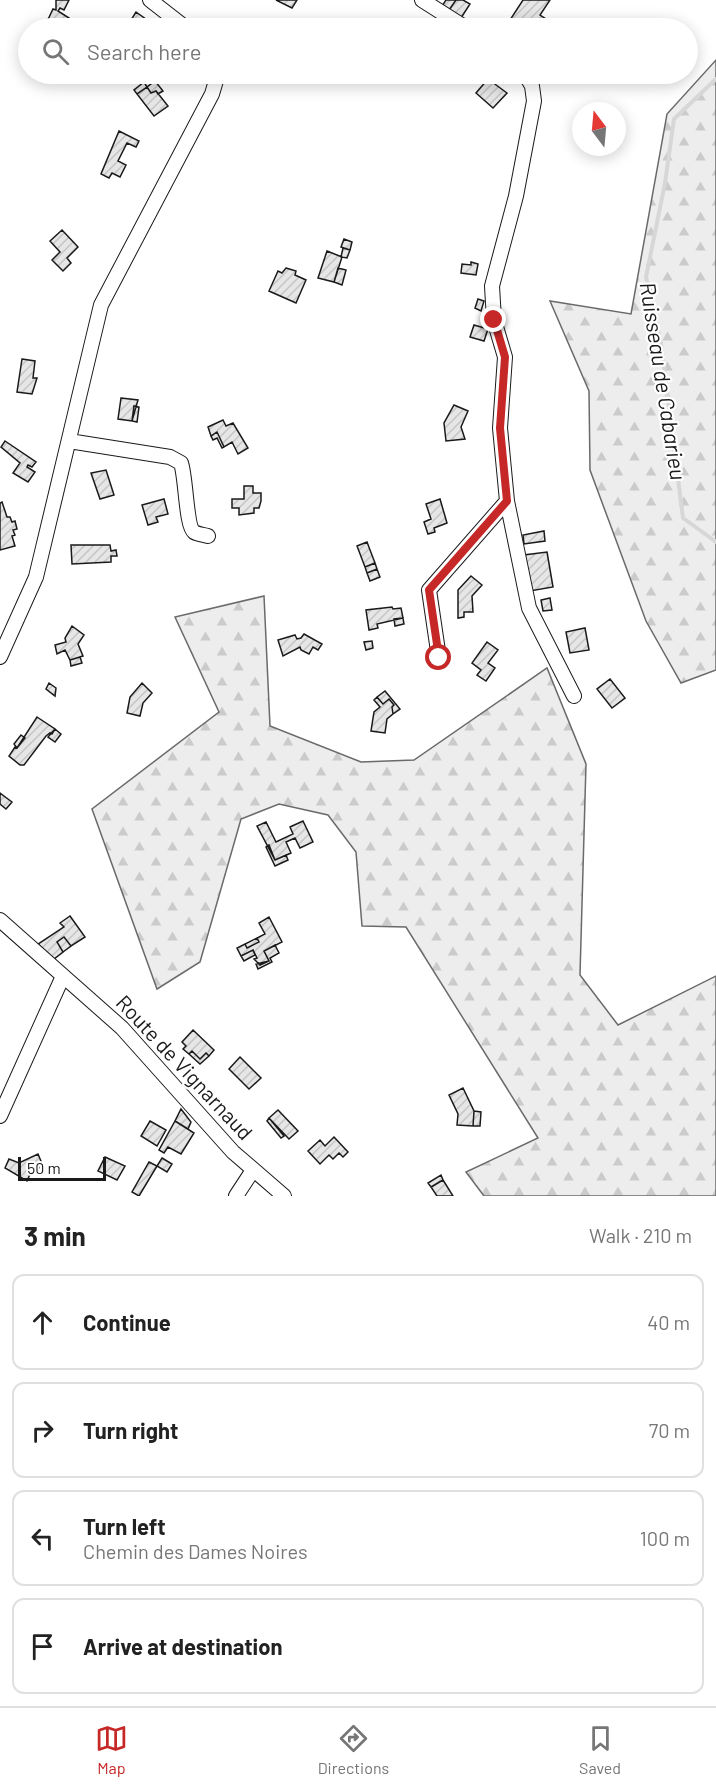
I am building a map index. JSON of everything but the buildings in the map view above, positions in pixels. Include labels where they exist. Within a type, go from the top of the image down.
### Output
[{"type":"street","points":[[150,0],[173,18]]},
{"type":"street","points":[[422,0],[450,18]]},
{"type":"street","points":[[0,657],[36,577],[101,305],[212,94],[215,84]]},
{"type":"street","points":[[531,84],[534,101],[516,196],[492,286],[494,320],[505,357],[500,428],[507,501],[529,608],[574,696]]},
{"type":"street","points":[[69,441],[170,457],[181,463],[186,479],[188,523],[194,532],[208,536]]},
{"type":"street","points":[[439,658],[429,590],[507,501]]},
{"type":"street","name":"Route de Vignarnaud","points":[[0,920],[146,1052],[217,1135],[284,1196]]},
{"type":"street","points":[[0,1116],[63,976]]},
{"type":"street","points":[[236,1196],[253,1170]]},
{"type":"green space","points":[[716,60],[716,670],[681,683],[646,621],[590,470],[589,391],[550,301],[631,314],[667,114],[694,84],[698,84],[698,80]]},
{"type":"green space","points":[[264,596],[270,726],[361,762],[414,760],[547,668],[586,764],[580,975],[618,1025],[716,976],[716,1196],[484,1196],[466,1172],[538,1138],[406,927],[362,926],[356,852],[328,815],[279,804],[241,819],[200,962],[157,989],[92,809],[219,712],[175,617]]},
{"type":"waterway","name":"Ruisseau de Cabarieu","points":[[716,79],[674,119],[665,183],[646,277],[661,344],[683,518],[716,542]]},
{"type":"route","points":[[439,658],[429,590],[507,501],[500,428],[505,357],[494,320]]}]
